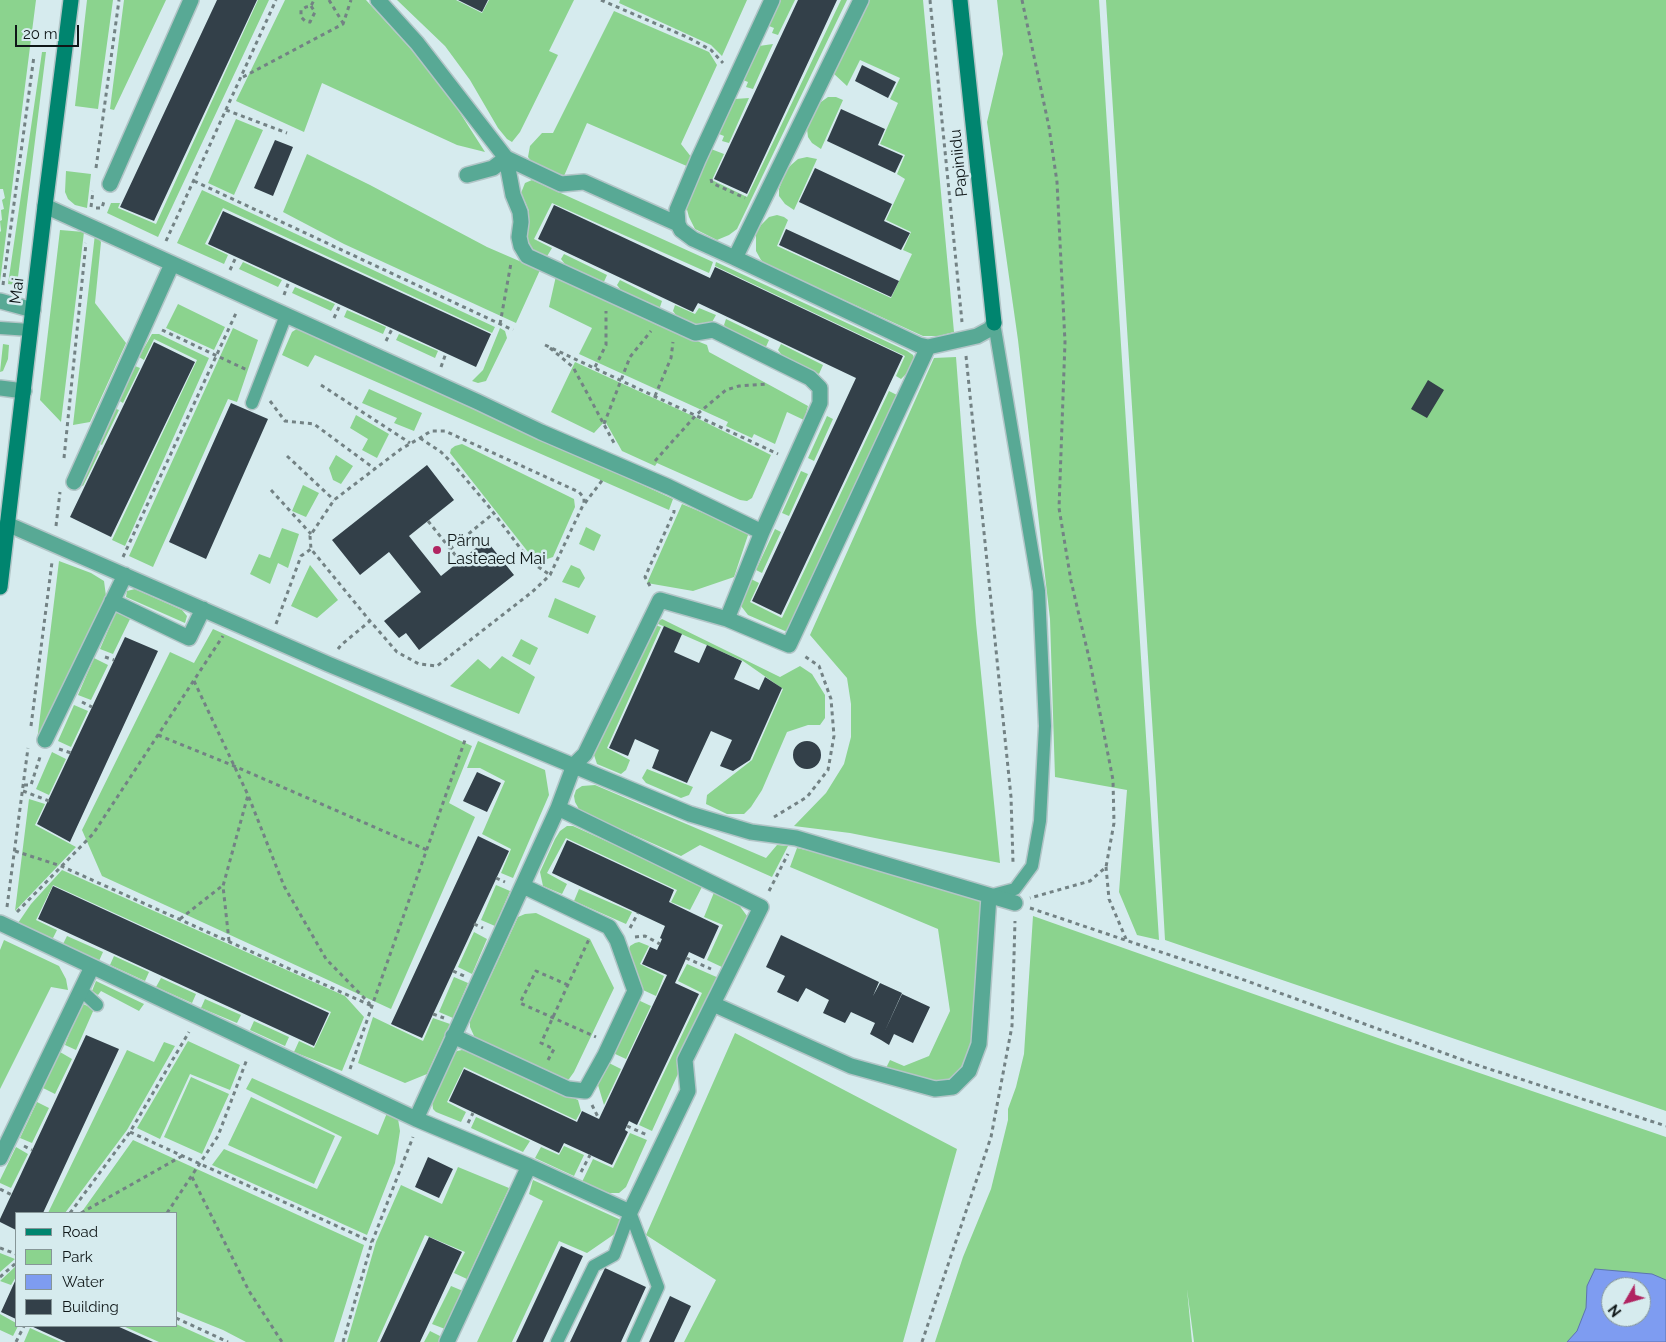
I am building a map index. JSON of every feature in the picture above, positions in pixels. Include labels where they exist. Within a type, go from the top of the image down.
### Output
[{"type":"street","name":"Mai","points":[[0,586],[71,0]]},
{"type":"street","points":[[110,184],[191,0]]},
{"type":"street","points":[[378,0],[417,43],[506,158],[561,184],[584,182],[678,224]]},
{"type":"street","points":[[772,0],[677,210],[678,224],[681,230],[693,239],[919,345],[928,347],[983,334],[994,323]]},
{"type":"street","points":[[735,258],[861,0]]},
{"type":"street","name":"Papiniidu","points":[[960,0],[994,323]]},
{"type":"street","points":[[466,175],[492,168],[506,158]]},
{"type":"street","points":[[506,158],[513,195],[520,212],[521,222],[518,237],[521,246],[528,256],[695,333],[713,330],[810,378],[820,388],[820,403],[762,532],[727,619]]},
{"type":"street","points":[[45,206],[541,432],[669,487],[762,532]]},
{"type":"street","points":[[74,482],[146,322],[166,261]]},
{"type":"street","points":[[0,301],[33,310]]},
{"type":"street","points":[[417,1119],[558,808],[574,765],[585,754],[660,600],[727,619],[789,645],[928,347]]},
{"type":"street","points":[[0,388],[24,391]]},
{"type":"street","points":[[7,524],[328,664],[690,814],[751,832],[796,838],[989,896],[1015,896]]},
{"type":"street","points":[[45,740],[112,601],[121,573]]},
{"type":"street","points":[[112,601],[189,638],[203,609]]},
{"type":"street","points":[[2,925],[417,1119],[529,1166],[630,1212],[688,1091],[685,1060],[761,907],[558,808]]},
{"type":"street","points":[[453,1036],[568,1089],[585,1091],[635,991],[617,940],[609,927],[598,920],[523,886]]},
{"type":"street","points":[[713,1004],[851,1066],[935,1089],[953,1087],[969,1071],[979,1044],[989,896]]},
{"type":"street","points":[[0,1158],[92,967]]},
{"type":"street","points":[[447,1342],[529,1166]]},
{"type":"lane","points":[[252,403],[286,315]]},
{"type":"lane","points":[[994,323],[1039,590],[1045,726],[1040,821],[1032,866],[1015,896]]},
{"type":"lane","points":[[0,328],[30,330]]},
{"type":"lane","points":[[81,990],[97,1006]]},
{"type":"lane","points":[[557,1342],[594,1266],[614,1255],[630,1212]]},
{"type":"lane","points":[[630,1212],[658,1287],[633,1342]]},
{"type":"path","points":[[166,261],[194,181],[276,0]]},
{"type":"path","points":[[311,6],[315,12],[310,22],[305,21],[301,17],[301,10],[311,6],[314,0]]},
{"type":"path","points":[[329,0],[343,24]]},
{"type":"path","points":[[242,78],[343,24],[351,0]]},
{"type":"path","points":[[601,0],[712,50],[737,77]]},
{"type":"path","points":[[922,1342],[991,1138],[1012,1026],[1015,896],[1011,797],[930,0]]},
{"type":"path","points":[[1022,0],[1049,127],[1057,182],[1066,342],[1059,508],[1071,581],[1090,662],[1113,780],[1114,823],[1106,868],[1109,899],[1126,940]]},
{"type":"path","points":[[0,301],[34,56]]},
{"type":"path","points":[[226,110],[287,133]]},
{"type":"path","points":[[704,149],[712,183],[761,206]]},
{"type":"path","points":[[194,181],[513,330]]},
{"type":"path","points":[[500,324],[513,254],[521,246]]},
{"type":"path","points":[[229,273],[236,257]]},
{"type":"path","points":[[283,297],[289,281]]},
{"type":"path","points":[[595,367],[606,345],[606,292]]},
{"type":"path","points":[[121,573],[216,355],[244,296]]},
{"type":"path","points":[[333,320],[340,305]]},
{"type":"path","points":[[604,424],[630,357],[668,320]]},
{"type":"path","points":[[655,396],[671,358],[668,320]]},
{"type":"path","points":[[146,322],[216,355],[260,381],[285,421],[314,424],[375,469]]},
{"type":"path","points":[[385,343],[392,328]]},
{"type":"path","points":[[629,470],[573,367],[545,345],[794,462]]},
{"type":"path","points":[[440,368],[446,353]]},
{"type":"path","points":[[655,461],[696,415],[726,390],[739,386],[768,384]]},
{"type":"path","points":[[321,385],[410,443]]},
{"type":"path","points":[[584,503],[584,498],[579,492],[445,431],[431,431],[410,443],[334,500],[311,534],[309,541],[311,549],[397,652],[418,664],[437,666],[532,592],[550,575],[584,503],[613,464]]},
{"type":"path","points":[[420,438],[441,452],[453,464],[494,513],[530,561],[550,575]]},
{"type":"path","points":[[287,456],[334,500]]},
{"type":"path","points":[[660,600],[645,577],[674,512],[669,487]]},
{"type":"path","points":[[271,490],[311,534]]},
{"type":"path","points":[[450,549],[494,513]]},
{"type":"path","points":[[428,521],[460,561]]},
{"type":"path","points":[[272,639],[277,618],[301,556],[311,549]]},
{"type":"path","points":[[328,664],[341,645],[370,621]]},
{"type":"path","points":[[2,925],[93,834],[232,622]]},
{"type":"path","points":[[751,832],[807,797],[828,770],[834,736],[832,699],[819,666],[789,645]]},
{"type":"path","points":[[194,681],[248,795],[284,886],[326,959],[372,1006]]},
{"type":"path","points":[[344,1085],[471,723]]},
{"type":"path","points":[[158,735],[427,850]]},
{"type":"path","points":[[24,785],[32,785],[45,740]]},
{"type":"path","points":[[23,791],[48,800]]},
{"type":"path","points":[[229,941],[223,886],[248,795]]},
{"type":"path","points":[[761,907],[796,838]]},
{"type":"path","points":[[15,851],[61,866],[372,1006]]},
{"type":"path","points":[[1015,896],[1090,881],[1106,868]]},
{"type":"path","points":[[180,919],[223,886]]},
{"type":"path","points":[[1015,896],[1126,940],[1247,981],[1474,1064],[1666,1126]]},
{"type":"path","points":[[626,937],[645,936],[660,944]]},
{"type":"path","points":[[546,1063],[554,1049],[541,1043],[590,938]]},
{"type":"path","points":[[686,958],[727,975]]},
{"type":"path","points":[[568,985],[536,971],[520,1003],[610,1043]]},
{"type":"path","points":[[71,1212],[130,1132],[198,1017]]},
{"type":"path","points":[[168,1212],[218,1136],[254,1043]]},
{"type":"path","points":[[343,1342],[372,1242],[417,1119]]},
{"type":"path","points":[[130,1132],[372,1242]]},
{"type":"path","points":[[84,1212],[182,1156]]},
{"type":"path","points":[[191,1176],[249,1291],[282,1342]]},
{"type":"path","points":[[0,1188],[12,1195]]},
{"type":"path","points":[[0,1248],[15,1254]]},
{"type":"path","points":[[0,1276],[15,1264]]},
{"type":"path","points":[[178,1319],[228,1342]]},
{"type":"path","points":[[16,1342],[24,1327]]},
{"type":"green space","points":[[0,0],[36,0],[0,282],[0,221],[2,220],[1,210],[4,209],[2,200],[5,198],[3,189],[0,189]]},
{"type":"green space","points":[[87,0],[113,0],[98,109],[75,106]]},
{"type":"green space","points":[[124,0],[166,0],[114,110],[110,109]]},
{"type":"green space","points":[[258,0],[269,0],[158,237],[107,213],[111,203],[120,203],[118,208],[156,224]]},
{"type":"green space","points":[[285,0],[366,0],[439,80],[485,152],[457,145],[322,83],[304,132],[236,101]]},
{"type":"green space","points":[[397,0],[456,0],[482,13],[489,0],[574,0],[549,51],[558,55],[520,132],[512,142],[498,128],[470,80],[445,46]]},
{"type":"green space","points":[[620,0],[747,0],[722,56],[711,45],[619,3]]},
{"type":"green space","points":[[781,0],[795,0],[778,35],[772,33],[774,28],[769,26]]},
{"type":"green space","points":[[841,0],[847,0],[737,229],[717,240],[695,229],[686,206],[711,149],[724,154],[712,180],[747,197]]},
{"type":"green space","points":[[867,0],[923,0],[954,332],[939,336],[923,336],[767,265],[761,260],[756,251],[756,234],[761,225],[769,217],[777,215],[784,217],[788,220],[777,246],[891,298],[912,254],[903,250],[911,232],[886,220],[905,179],[897,174],[905,155],[880,144],[898,103],[890,99],[900,78],[860,60],[847,86],[833,73]]},
{"type":"green space","points":[[997,0],[1099,0],[1159,940],[1137,935],[1119,892],[1127,790],[1055,777],[1050,619],[1018,340],[987,122],[1003,54]]},
{"type":"green space","points":[[1106,0],[1666,0],[1666,1111],[1165,940]]},
{"type":"green space","points":[[614,11],[709,52],[717,65],[681,144],[692,158],[689,167],[587,123],[564,176],[532,162],[528,157],[530,146],[542,133],[553,133]]},
{"type":"green space","points":[[773,44],[753,89],[746,87],[748,82],[743,80],[759,46]]},
{"type":"green space","points":[[42,52],[46,52],[17,285],[8,284]]},
{"type":"green space","points":[[828,97],[836,97],[843,100],[821,149],[812,143],[808,137],[807,129],[809,120],[821,102]]},
{"type":"green space","points":[[749,98],[729,143],[722,141],[724,136],[719,134],[735,99]]},
{"type":"green space","points":[[236,119],[263,130],[234,195],[208,183]]},
{"type":"green space","points":[[307,154],[487,247],[540,270],[516,323],[344,244],[283,212]]},
{"type":"green space","points":[[807,157],[817,159],[794,210],[785,204],[779,196],[779,189],[786,171],[791,165],[798,159]]},
{"type":"green space","points":[[66,171],[91,174],[87,208],[75,205],[68,199],[65,192]]},
{"type":"green space","points":[[532,180],[713,262],[709,273],[552,203],[534,239],[552,248],[546,258],[527,248],[523,238],[528,224],[529,211],[521,193],[525,183]]},
{"type":"green space","points":[[202,190],[495,327],[492,333],[223,208],[205,244],[228,255],[224,264],[177,243]]},
{"type":"green space","points":[[60,230],[84,232],[61,422],[40,400]]},
{"type":"green space","points":[[95,234],[101,242],[95,303],[126,343],[90,422],[73,425]]},
{"type":"green space","points":[[564,254],[607,275],[603,284],[568,268],[561,259]]},
{"type":"green space","points":[[243,262],[282,280],[278,287],[239,269]]},
{"type":"green space","points":[[716,262],[907,351],[914,358],[908,372],[901,379],[896,376],[905,356],[715,266]]},
{"type":"green space","points":[[556,276],[657,325],[707,345],[709,352],[808,406],[804,420],[787,412],[775,444],[754,434],[752,438],[726,426],[728,422],[579,354],[592,328],[549,307]]},
{"type":"green space","points":[[620,280],[662,301],[659,310],[624,294],[617,285]]},
{"type":"green space","points":[[295,287],[335,304],[331,311],[292,293]]},
{"type":"green space","points":[[178,304],[225,327],[214,350],[166,328]]},
{"type":"green space","points":[[675,305],[695,314],[699,308],[716,315],[711,324],[691,325],[679,319],[673,311]]},
{"type":"green space","points":[[347,310],[386,327],[383,334],[344,317]]},
{"type":"green space","points":[[726,319],[769,340],[765,349],[730,334],[724,325]]},
{"type":"green space","points":[[233,328],[258,340],[237,402],[228,399],[153,567],[129,556]]},
{"type":"green space","points":[[298,328],[304,329],[673,499],[669,510],[315,355],[308,367],[282,355],[292,332]]},
{"type":"green space","points":[[500,328],[505,331],[507,338],[486,381],[478,383],[472,381],[483,370]]},
{"type":"green space","points":[[152,334],[159,334],[209,358],[125,546],[112,540],[197,360],[154,339],[144,360],[139,357]]},
{"type":"green space","points":[[399,334],[438,351],[435,358],[396,340]]},
{"type":"green space","points":[[3,344],[9,345],[8,359],[3,371],[0,372]]},
{"type":"green space","points":[[781,344],[823,365],[819,374],[784,358],[778,350]]},
{"type":"green space","points":[[956,357],[976,623],[1000,863],[850,833],[794,826],[826,793],[844,764],[851,737],[851,704],[847,678],[810,635],[934,358]]},
{"type":"green space","points":[[575,362],[695,417],[771,455],[752,498],[747,501],[740,500],[657,463],[655,466],[622,451],[605,421],[594,433],[551,412]]},
{"type":"green space","points":[[135,366],[140,368],[123,403],[118,400]]},
{"type":"green space","points":[[369,389],[422,413],[414,431],[394,423],[397,418],[362,403]]},
{"type":"green space","points":[[889,391],[899,396],[788,630],[785,631],[748,615],[741,606],[751,579],[759,583],[750,602],[782,618]]},
{"type":"green space","points":[[114,408],[119,410],[102,445],[97,442]]},
{"type":"green space","points":[[356,415],[389,434],[377,458],[362,450],[368,439],[350,428]]},
{"type":"green space","points":[[827,416],[833,419],[814,461],[808,458]]},
{"type":"green space","points":[[462,444],[574,499],[575,507],[553,557],[544,560],[532,557],[450,453],[451,449],[455,446]]},
{"type":"green space","points":[[95,449],[100,451],[83,486],[78,483]]},
{"type":"green space","points":[[336,455],[353,466],[341,484],[333,480],[329,468]]},
{"type":"green space","points":[[801,471],[808,474],[789,516],[782,513]]},
{"type":"green space","points":[[303,485],[319,493],[306,517],[292,511]]},
{"type":"green space","points":[[682,504],[749,532],[734,577],[693,591],[647,583]]},
{"type":"green space","points":[[586,527],[601,535],[594,551],[579,544]]},
{"type":"green space","points":[[282,528],[299,534],[288,568],[278,563],[270,584],[250,574],[259,554],[270,558]]},
{"type":"green space","points":[[775,529],[781,532],[762,573],[756,570]]},
{"type":"green space","points":[[59,561],[91,573],[104,581],[106,596],[37,741]]},
{"type":"green space","points":[[310,565],[338,600],[317,618],[291,606]]},
{"type":"green space","points":[[571,565],[580,569],[585,578],[579,588],[562,582]]},
{"type":"green space","points":[[135,589],[182,610],[187,616],[185,623],[126,597],[127,591]]},
{"type":"green space","points":[[555,598],[596,616],[588,634],[548,617]]},
{"type":"green space","points":[[116,612],[130,619],[113,654],[100,649]]},
{"type":"green space","points":[[662,619],[780,677],[800,666],[812,674],[825,695],[825,718],[820,725],[808,725],[787,732],[762,790],[744,814],[727,814],[706,804],[707,795],[752,760],[783,689],[743,661],[656,623]]},
{"type":"green space","points":[[655,625],[661,627],[607,748],[630,760],[626,770],[621,774],[597,764],[594,755],[602,732]]},
{"type":"green space","points":[[213,629],[472,746],[449,803],[475,817],[391,1009],[102,876],[82,830],[170,652],[194,663]]},
{"type":"green space","points":[[521,639],[538,648],[530,665],[512,656]]},
{"type":"green space","points":[[502,656],[535,677],[519,714],[450,686],[478,659],[490,669]]},
{"type":"green space","points":[[94,658],[108,665],[91,700],[78,695]]},
{"type":"green space","points":[[74,705],[88,711],[71,747],[58,741]]},
{"type":"green space","points":[[478,741],[545,770],[549,795],[513,878],[501,873],[511,849],[482,834],[505,781],[480,768],[467,768]]},
{"type":"green space","points":[[52,752],[66,759],[49,795],[36,789]]},
{"type":"green space","points":[[647,769],[693,787],[689,795],[681,798],[646,783],[642,778]]},
{"type":"green space","points":[[595,785],[766,858],[777,845],[788,846],[772,877],[700,845],[681,856],[580,811],[575,802],[576,790],[582,786]]},
{"type":"green space","points":[[29,799],[45,804],[35,825],[76,847],[15,911]]},
{"type":"green space","points":[[567,826],[573,826],[703,885],[690,910],[671,902],[677,890],[566,838],[547,873],[567,884],[562,894],[543,886],[540,872],[555,839],[560,831]]},
{"type":"green space","points":[[797,848],[860,862],[983,898],[971,1044],[958,1075],[936,1084],[886,1068],[890,1060],[904,1066],[929,1056],[950,1011],[938,929],[790,867]]},
{"type":"green space","points":[[62,870],[345,996],[364,1017],[342,1071],[294,1052],[299,1041],[314,1048],[331,1012],[53,885],[36,920],[57,930],[52,940],[18,923],[31,904]]},
{"type":"green space","points":[[496,885],[510,891],[495,926],[481,920]]},
{"type":"green space","points":[[579,889],[632,912],[626,924],[574,901]]},
{"type":"green space","points":[[715,890],[736,901],[747,916],[746,923],[724,968],[707,960],[723,925],[704,917]]},
{"type":"green space","points":[[536,913],[590,939],[614,988],[569,1079],[560,1079],[475,1038],[470,1027],[470,1021],[518,917]]},
{"type":"green space","points":[[1033,916],[1395,1044],[1666,1137],[1666,1342],[1194,1342],[1187,1289],[1192,1342],[935,1342],[963,1257],[991,1189],[1008,1120],[1008,1109],[1016,1087],[1024,1054]]},
{"type":"green space","points":[[474,932],[487,939],[472,974],[458,967]]},
{"type":"green space","points":[[67,936],[103,952],[99,961],[63,944]]},
{"type":"green space","points":[[4,940],[59,966],[66,979],[68,990],[51,987],[0,1089],[0,950]]},
{"type":"green space","points":[[639,942],[649,946],[640,964],[664,976],[656,996],[643,990],[627,956],[630,946]]},
{"type":"green space","points":[[114,956],[149,972],[145,981],[110,965]]},
{"type":"green space","points":[[687,964],[721,979],[652,1131],[639,1125],[702,993],[678,981]]},
{"type":"green space","points":[[454,977],[468,983],[453,1018],[439,1012]]},
{"type":"green space","points":[[161,978],[196,994],[192,1003],[156,987]]},
{"type":"green space","points":[[96,981],[144,1004],[139,1011],[101,991],[98,995],[92,991]]},
{"type":"green space","points":[[205,999],[241,1015],[237,1023],[201,1008]]},
{"type":"green space","points":[[638,1000],[651,1006],[626,1059],[613,1053]]},
{"type":"green space","points":[[81,1003],[94,1009],[76,1050],[65,1045]]},
{"type":"green space","points":[[373,1017],[423,1041],[433,1018],[450,1024],[427,1074],[405,1083],[358,1063]]},
{"type":"green space","points":[[254,1021],[289,1037],[285,1046],[250,1030]]},
{"type":"green space","points":[[735,1033],[957,1149],[903,1342],[684,1342],[716,1280],[646,1235]]},
{"type":"green space","points":[[188,1041],[240,1065],[230,1090],[190,1074],[160,1139],[137,1128]]},
{"type":"green space","points":[[164,1042],[175,1046],[127,1130],[66,1212],[48,1212],[127,1050],[154,1062]]},
{"type":"green space","points":[[462,1050],[578,1100],[581,1111],[576,1120],[464,1067],[447,1102],[466,1112],[461,1122],[436,1112],[433,1109],[432,1100],[453,1055],[457,1051]]},
{"type":"green space","points":[[60,1052],[72,1059],[55,1094],[43,1088]]},
{"type":"green space","points":[[609,1063],[621,1069],[604,1105],[598,1085]]},
{"type":"green space","points":[[191,1077],[229,1094],[202,1154],[164,1137]]},
{"type":"green space","points":[[252,1078],[378,1135],[387,1113],[398,1119],[400,1131],[395,1163],[367,1235],[212,1165],[224,1149],[317,1189],[342,1137],[246,1089]]},
{"type":"green space","points":[[251,1097],[335,1136],[314,1184],[228,1145]]},
{"type":"green space","points":[[37,1102],[49,1108],[32,1143],[20,1138]]},
{"type":"green space","points":[[476,1117],[530,1141],[523,1152],[471,1128]]},
{"type":"green space","points":[[630,1133],[647,1140],[626,1187],[619,1193],[609,1193],[582,1182],[593,1159],[613,1168]]},
{"type":"green space","points":[[133,1140],[364,1245],[334,1342],[246,1342],[223,1330],[178,1312],[178,1212],[82,1212]]},
{"type":"green space","points":[[564,1146],[584,1155],[574,1176],[535,1158],[541,1147],[559,1155]]},
{"type":"green space","points":[[16,1147],[28,1154],[11,1188],[0,1183],[0,1180]]},
{"type":"green space","points":[[458,1167],[509,1188],[467,1279],[454,1273],[465,1252],[425,1235],[377,1342],[347,1342],[376,1242],[401,1185],[442,1204]]},
{"type":"green space","points":[[533,1180],[621,1220],[616,1233],[587,1253],[559,1241],[512,1342],[477,1342],[543,1201],[529,1194]]},
{"type":"green space","points":[[0,1253],[15,1259],[0,1272]]},
{"type":"green space","points":[[15,1267],[15,1279],[11,1285],[0,1281]]},
{"type":"green space","points":[[451,1286],[463,1291],[445,1329],[432,1324]]},
{"type":"green space","points":[[0,1314],[15,1322],[15,1327],[18,1327],[13,1336],[0,1330]]},
{"type":"green space","points":[[178,1325],[216,1342],[159,1342],[125,1327],[178,1327]]},
{"type":"green space","points":[[30,1328],[61,1342],[24,1342]]},
{"type":"green space","points":[[430,1331],[442,1337],[439,1342],[424,1342]]},
{"type":"water","points":[[1595,1269],[1652,1274],[1666,1280],[1666,1342],[1567,1342],[1577,1331],[1586,1308],[1587,1286]]},
{"type":"building","points":[[217,0],[257,0],[154,221],[120,207]]},
{"type":"building","points":[[458,0],[488,0],[482,12]]},
{"type":"building","points":[[798,0],[837,0],[747,194],[714,179]]},
{"type":"building","points":[[862,65],[896,82],[888,98],[855,81]]},
{"type":"building","points":[[841,109],[885,129],[878,145],[903,156],[895,173],[827,141]]},
{"type":"building","points":[[275,140],[293,147],[273,196],[254,188]]},
{"type":"building","points":[[815,168],[892,204],[884,221],[910,233],[901,250],[799,202]]},
{"type":"building","points":[[554,205],[710,278],[715,267],[903,356],[781,615],[752,601],[856,378],[698,303],[693,312],[538,239]]},
{"type":"building","points":[[223,211],[491,334],[476,367],[208,244]]},
{"type":"building","points":[[786,229],[899,281],[891,297],[779,245]]},
{"type":"building","points":[[154,342],[195,362],[111,537],[70,517]]},
{"type":"building","points":[[1428,380],[1444,390],[1427,418],[1411,409]]},
{"type":"building","points":[[231,403],[268,419],[206,559],[169,542]]},
{"type":"building","points":[[427,465],[454,500],[409,536],[441,576],[486,540],[514,575],[419,650],[406,633],[399,638],[384,621],[421,592],[389,552],[360,575],[332,540]]},
{"type":"building","points":[[664,626],[682,634],[674,652],[699,663],[707,645],[742,661],[734,679],[759,690],[765,677],[782,688],[750,760],[733,771],[720,766],[732,740],[711,731],[687,783],[652,768],[659,750],[635,739],[628,756],[609,748]]},
{"type":"building","points":[[125,637],[158,651],[70,842],[37,824]]},
{"type":"building","points":[[807,741],[817,745],[821,755],[817,765],[807,769],[797,765],[793,755],[797,745]]},
{"type":"building","points":[[477,772],[501,783],[487,812],[463,801]]},
{"type":"building","points":[[478,836],[509,851],[422,1038],[391,1024]]},
{"type":"building","points":[[567,840],[674,890],[669,902],[719,926],[704,959],[689,952],[675,983],[699,994],[637,1125],[629,1121],[625,1130],[628,1132],[612,1165],[564,1143],[559,1153],[449,1101],[464,1069],[577,1122],[582,1111],[599,1119],[667,975],[642,964],[650,947],[657,950],[665,926],[552,873]]},
{"type":"building","points":[[53,886],[329,1013],[314,1046],[38,919]]},
{"type":"building","points":[[781,935],[879,982],[873,996],[880,983],[902,993],[884,1033],[902,994],[930,1007],[913,1043],[894,1034],[889,1045],[870,1034],[875,1023],[851,1012],[845,1023],[823,1013],[829,1000],[806,988],[798,1002],[777,992],[785,976],[766,967]]},
{"type":"building","points":[[86,1035],[119,1049],[43,1212],[15,1212],[15,1230],[0,1222]]},
{"type":"building","points":[[428,1157],[453,1169],[439,1198],[415,1187]]},
{"type":"building","points":[[429,1237],[462,1252],[420,1342],[380,1342]]},
{"type":"building","points":[[561,1246],[583,1256],[543,1342],[516,1342]]},
{"type":"building","points":[[605,1268],[646,1287],[621,1342],[570,1342]]},
{"type":"building","points":[[15,1281],[15,1319],[1,1312]]},
{"type":"building","points":[[670,1296],[691,1306],[674,1342],[649,1342]]},
{"type":"building","points":[[33,1327],[119,1327],[153,1342],[66,1342]]},
{"type":"place","name":"Pärnu Lasteaed Mai","points":[[437,550]]}]
